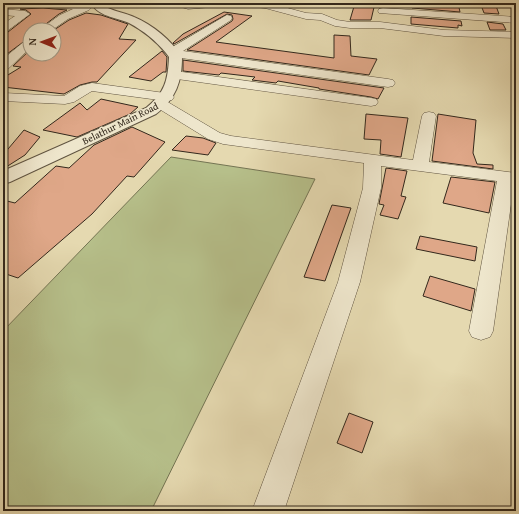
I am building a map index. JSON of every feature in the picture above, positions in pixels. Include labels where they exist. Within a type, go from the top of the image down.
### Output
[{"type":"street","points":[[179,3],[188,6],[231,3],[230,6],[232,7],[322,17],[335,23],[350,25],[380,25],[444,33],[516,35]]},
{"type":"street","points":[[237,3],[264,5],[306,16]]},
{"type":"street","points":[[57,22],[64,17],[95,4]]},
{"type":"street","points":[[3,5],[95,4],[106,11],[125,17],[145,27],[173,53],[388,83]]},
{"type":"street","points":[[380,25],[383,7],[503,15],[516,20]]},
{"type":"street","points":[[3,12],[25,14],[3,29]]},
{"type":"street","points":[[173,53],[227,18]]},
{"type":"street","points":[[3,36],[22,37]]},
{"type":"street","points":[[3,66],[22,41]]},
{"type":"street","name":"Belathur Main Road","points":[[4,176],[151,111],[164,100],[172,86],[176,57],[173,53]]},
{"type":"street","points":[[174,75],[371,102]]},
{"type":"street","points":[[4,97],[64,100],[70,99],[85,88],[92,87],[164,100],[214,136],[229,141],[511,177],[481,331]]},
{"type":"street","points":[[420,166],[429,116]]},
{"type":"street","points":[[268,511],[349,282],[372,188],[373,160]]},
{"type":"green space","points":[[171,157],[315,179],[151,511],[3,511],[3,331]]},
{"type":"building","points":[[355,3],[375,3],[371,20],[350,20]]},
{"type":"building","points":[[412,3],[458,3],[460,12],[412,8]]},
{"type":"building","points":[[481,5],[496,6],[499,14],[484,13]]},
{"type":"building","points":[[43,8],[67,10],[48,22],[22,22],[22,43],[3,57],[3,33],[8,32],[31,14],[26,10],[20,9]]},
{"type":"building","points":[[224,12],[252,16],[216,42],[334,58],[334,35],[350,36],[351,56],[377,59],[369,75],[187,50],[232,21],[232,15],[227,14],[174,44],[173,43],[183,34]]},
{"type":"building","points":[[86,13],[101,15],[128,24],[119,39],[136,40],[97,82],[80,85],[64,94],[3,87],[3,78],[21,67],[13,66],[22,58],[22,62],[62,62],[62,25]]},
{"type":"building","points":[[411,17],[461,21],[462,26],[458,25],[458,28],[411,24]]},
{"type":"building","points":[[487,22],[503,24],[506,30],[490,30]]},
{"type":"building","points":[[162,51],[167,57],[166,72],[163,72],[151,81],[129,77]]},
{"type":"building","points":[[183,60],[384,88],[378,99],[278,81],[276,83],[252,80],[255,77],[183,71]]},
{"type":"building","points":[[101,99],[138,107],[130,114],[77,137],[43,130],[80,103],[87,110]]},
{"type":"building","points":[[366,114],[408,118],[401,157],[380,154],[381,140],[364,139]]},
{"type":"building","points":[[438,114],[476,120],[473,153],[477,164],[493,165],[493,169],[432,161]]},
{"type":"building","points":[[132,127],[165,142],[134,177],[127,176],[92,214],[18,278],[3,273],[3,200],[15,203],[56,166],[69,168],[94,145]]},
{"type":"building","points":[[24,130],[40,137],[25,155],[3,169],[3,155]]},
{"type":"building","points":[[186,136],[203,138],[216,143],[208,155],[172,150]]},
{"type":"building","points":[[386,168],[407,171],[401,196],[406,197],[398,219],[380,215],[384,205],[379,204]]},
{"type":"building","points":[[451,177],[495,182],[489,213],[443,203]]},
{"type":"building","points":[[332,205],[351,208],[325,281],[304,277]]},
{"type":"building","points":[[420,236],[477,247],[475,261],[416,249]]},
{"type":"building","points":[[430,276],[475,289],[471,311],[423,296]]},
{"type":"building","points":[[349,413],[373,422],[362,453],[337,443]]}]
